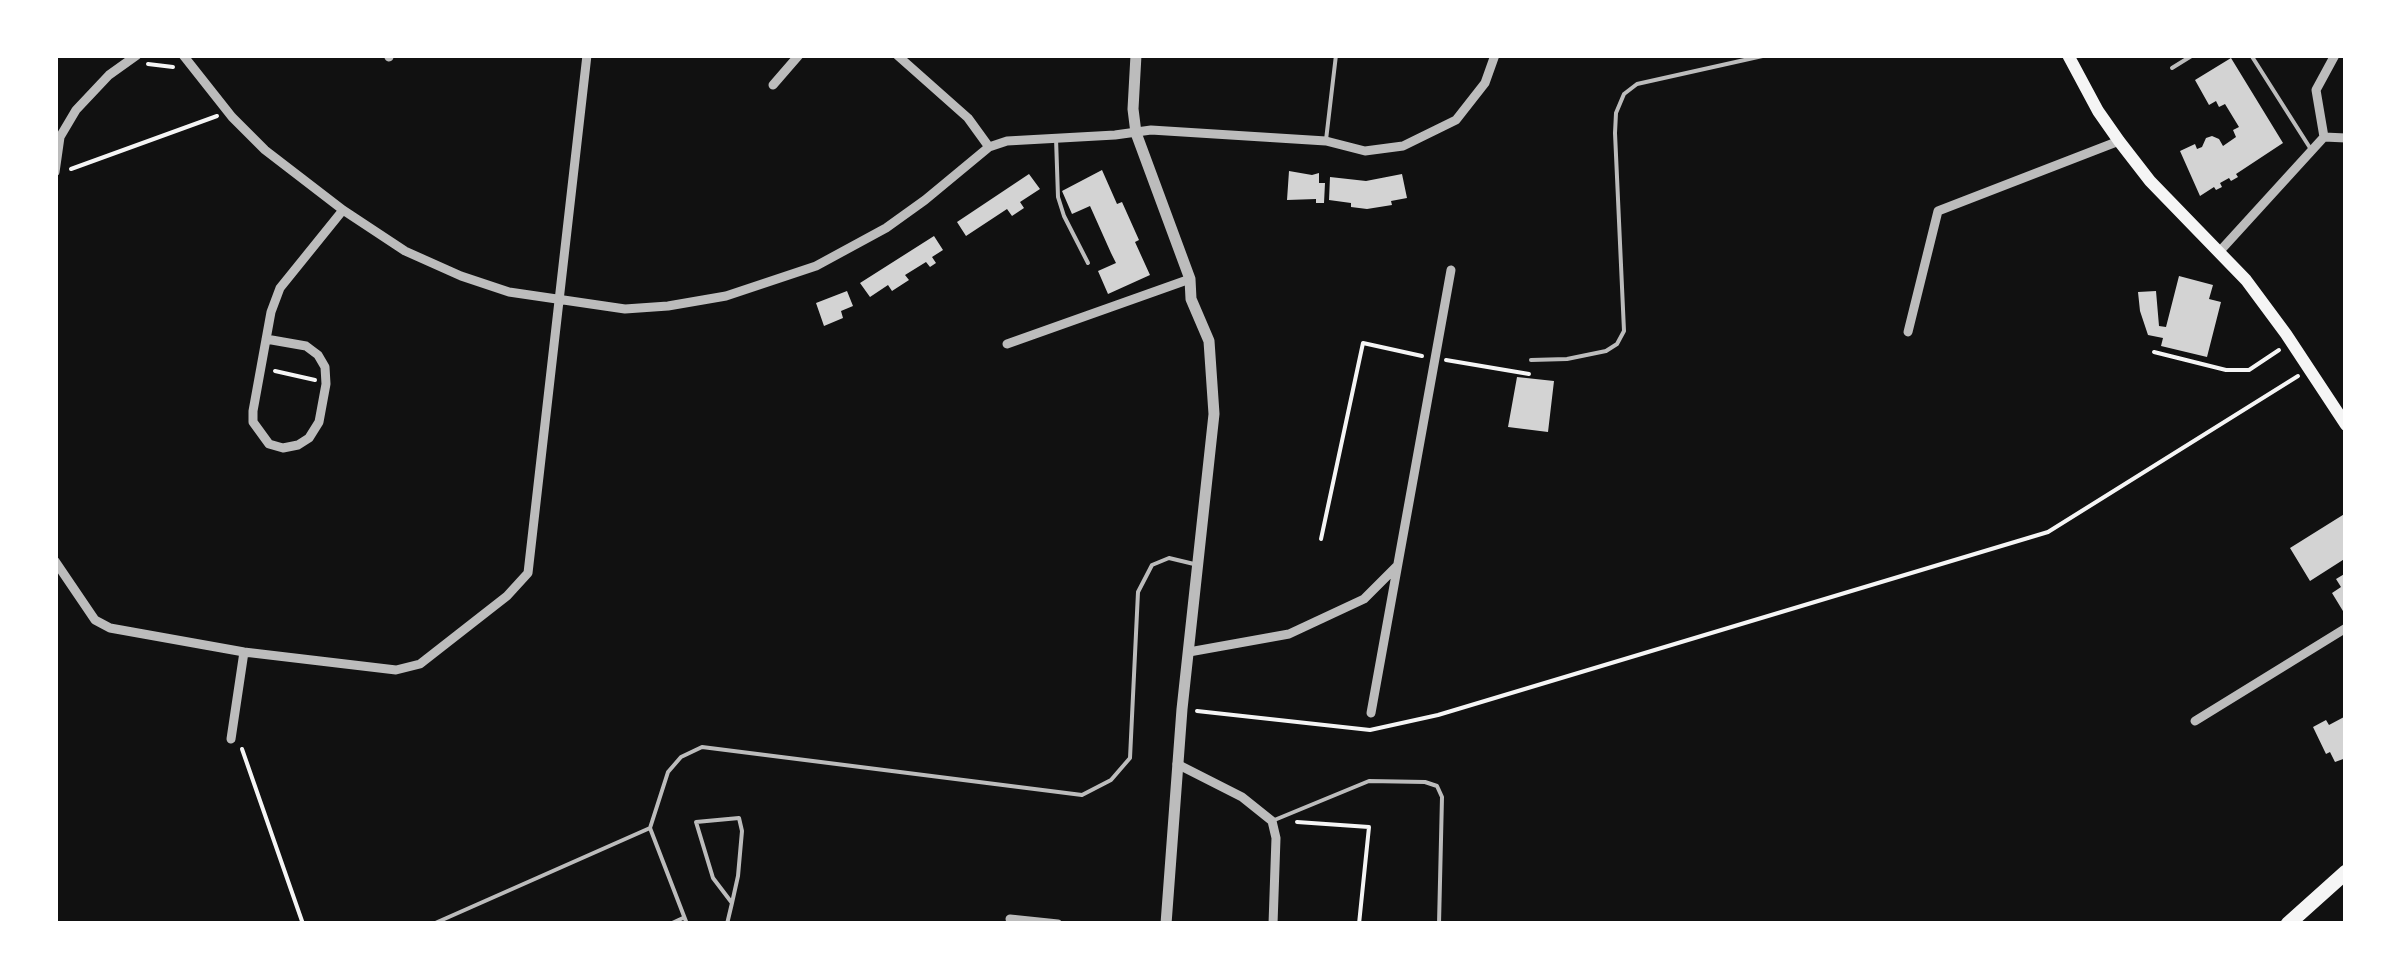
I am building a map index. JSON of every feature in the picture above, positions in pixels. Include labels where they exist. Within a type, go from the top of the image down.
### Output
[{"type":"highway","points":[[2288,924],[2346,872]]},
{"type":"main road","points":[[2068,55],[2119,141],[2150,181],[2246,280],[2346,425]]},
{"type":"street","points":[[60,171],[60,138],[76,110],[108,75],[137,55]]},
{"type":"street","points":[[183,55],[252,138],[392,243],[448,271],[509,292],[616,308],[668,306],[741,293],[783,280],[886,228],[988,147],[1011,140],[1151,130],[1388,150],[1456,120],[1485,83],[1495,55]]},
{"type":"street","points":[[55,561],[96,620],[110,628],[244,652],[396,670],[420,664],[507,596],[528,573],[587,55]]},
{"type":"street","points":[[773,85],[799,55]]},
{"type":"street","points":[[897,55],[968,118],[988,147]]},
{"type":"street","points":[[1136,55],[1136,132],[1190,278],[1190,299],[1208,341],[1214,414],[1182,709],[1166,924]]},
{"type":"street","points":[[2324,137],[2316,90],[2335,55]]},
{"type":"street","points":[[2220,251],[2324,137]]},
{"type":"street","points":[[2324,137],[2346,138]]},
{"type":"street","points":[[1908,332],[1938,211],[2119,141]]},
{"type":"street","points":[[266,339],[296,343],[316,352],[324,367],[326,383],[314,432],[302,444],[278,448],[263,439],[253,422],[266,339],[278,292],[343,210]]},
{"type":"street","points":[[1370,713],[1451,270]]},
{"type":"street","points":[[1007,344],[1190,278]]},
{"type":"street","points":[[1189,652],[1290,634],[1364,599],[1397,566]]},
{"type":"street","points":[[2195,721],[2346,628]]},
{"type":"street","points":[[231,739],[244,652]]},
{"type":"street","points":[[1177,764],[1242,797],[1272,821],[1276,838],[1273,924]]},
{"type":"street","points":[[1010,919],[1058,924]]},
{"type":"lane","points":[[1326,142],[1336,55]]},
{"type":"lane","points":[[1531,360],[1566,359],[1606,351],[1617,344],[1624,331],[1616,133],[1616,113],[1624,94],[1637,84],[1767,55]]},
{"type":"lane","points":[[2172,68],[2194,55]]},
{"type":"lane","points":[[2251,55],[2312,151]]},
{"type":"lane","points":[[1056,138],[1058,197],[1088,262]]},
{"type":"lane","points":[[687,924],[650,828],[668,772],[681,757],[702,747],[1082,795],[1110,780],[1130,758],[1138,592],[1152,565],[1169,558],[1198,565]]},
{"type":"lane","points":[[1272,821],[1369,781],[1425,782],[1436,786],[1442,797],[1438,924]]},
{"type":"lane","points":[[727,924],[732,903],[741,846],[739,818],[696,822],[713,878],[732,903]]},
{"type":"lane","points":[[433,924],[650,828]]},
{"type":"lane","points":[[670,924],[683,918]]},
{"type":"path","points":[[140,67],[161,64],[178,70]]},
{"type":"path","points":[[60,171],[215,114],[226,127]]},
{"type":"path","points":[[60,171],[65,163]]},
{"type":"path","points":[[2154,352],[2226,370],[2249,370],[2292,342]]},
{"type":"path","points":[[1321,539],[1363,343],[1528,374]]},
{"type":"path","points":[[261,368],[326,383]]},
{"type":"path","points":[[1182,709],[1370,730],[1438,715],[2010,544],[2048,532],[2310,369]]},
{"type":"path","points":[[231,739],[245,752],[303,924]]},
{"type":"path","points":[[1272,821],[1369,827],[1359,924]]},
{"type":"building","points":[[2231,58],[2283,143],[2236,174],[2238,177],[2231,181],[2229,178],[2220,183],[2222,187],[2214,187],[2200,196],[2180,151],[2195,144],[2197,149],[2202,147],[2206,138],[2212,136],[2223,146],[2236,137],[2233,130],[2239,127],[2225,104],[2219,107],[2216,101],[2209,105],[2195,80]]},
{"type":"building","points":[[1102,170],[1117,204],[1122,202],[1150,275],[1108,294],[1098,271],[1116,263],[1090,206],[1072,214],[1062,191]]},
{"type":"building","points":[[1289,171],[1319,173],[1319,183],[1325,183],[1324,203],[1316,203],[1316,199],[1287,200]]},
{"type":"building","points":[[1029,174],[1040,189],[1020,202],[1024,208],[1012,216],[1007,209],[966,236],[957,222]]},
{"type":"building","points":[[1402,174],[1407,198],[1391,201],[1392,205],[1367,209],[1329,200],[1330,177],[1366,181]]},
{"type":"building","points":[[934,236],[943,250],[932,257],[936,263],[930,267],[926,262],[905,275],[909,280],[892,291],[888,285],[870,297],[860,283]]},
{"type":"building","points":[[2179,276],[2213,285],[2209,299],[2221,302],[2207,357],[2161,346],[2163,338],[2148,335],[2138,292],[2156,291],[2159,326],[2166,327]]},
{"type":"building","points":[[847,291],[853,306],[841,311],[843,318],[824,326],[816,303]]},
{"type":"building","points":[[1517,377],[1554,381],[1548,432],[1508,427]]},
{"type":"building","points":[[2346,513],[2346,558],[2310,581],[2290,548]]},
{"type":"building","points":[[2346,573],[2346,616],[2332,593],[2341,587],[2336,579]]},
{"type":"building","points":[[2344,717],[2346,758],[2335,762],[2330,752],[2326,754],[2313,727],[2326,720],[2329,725]]}]
